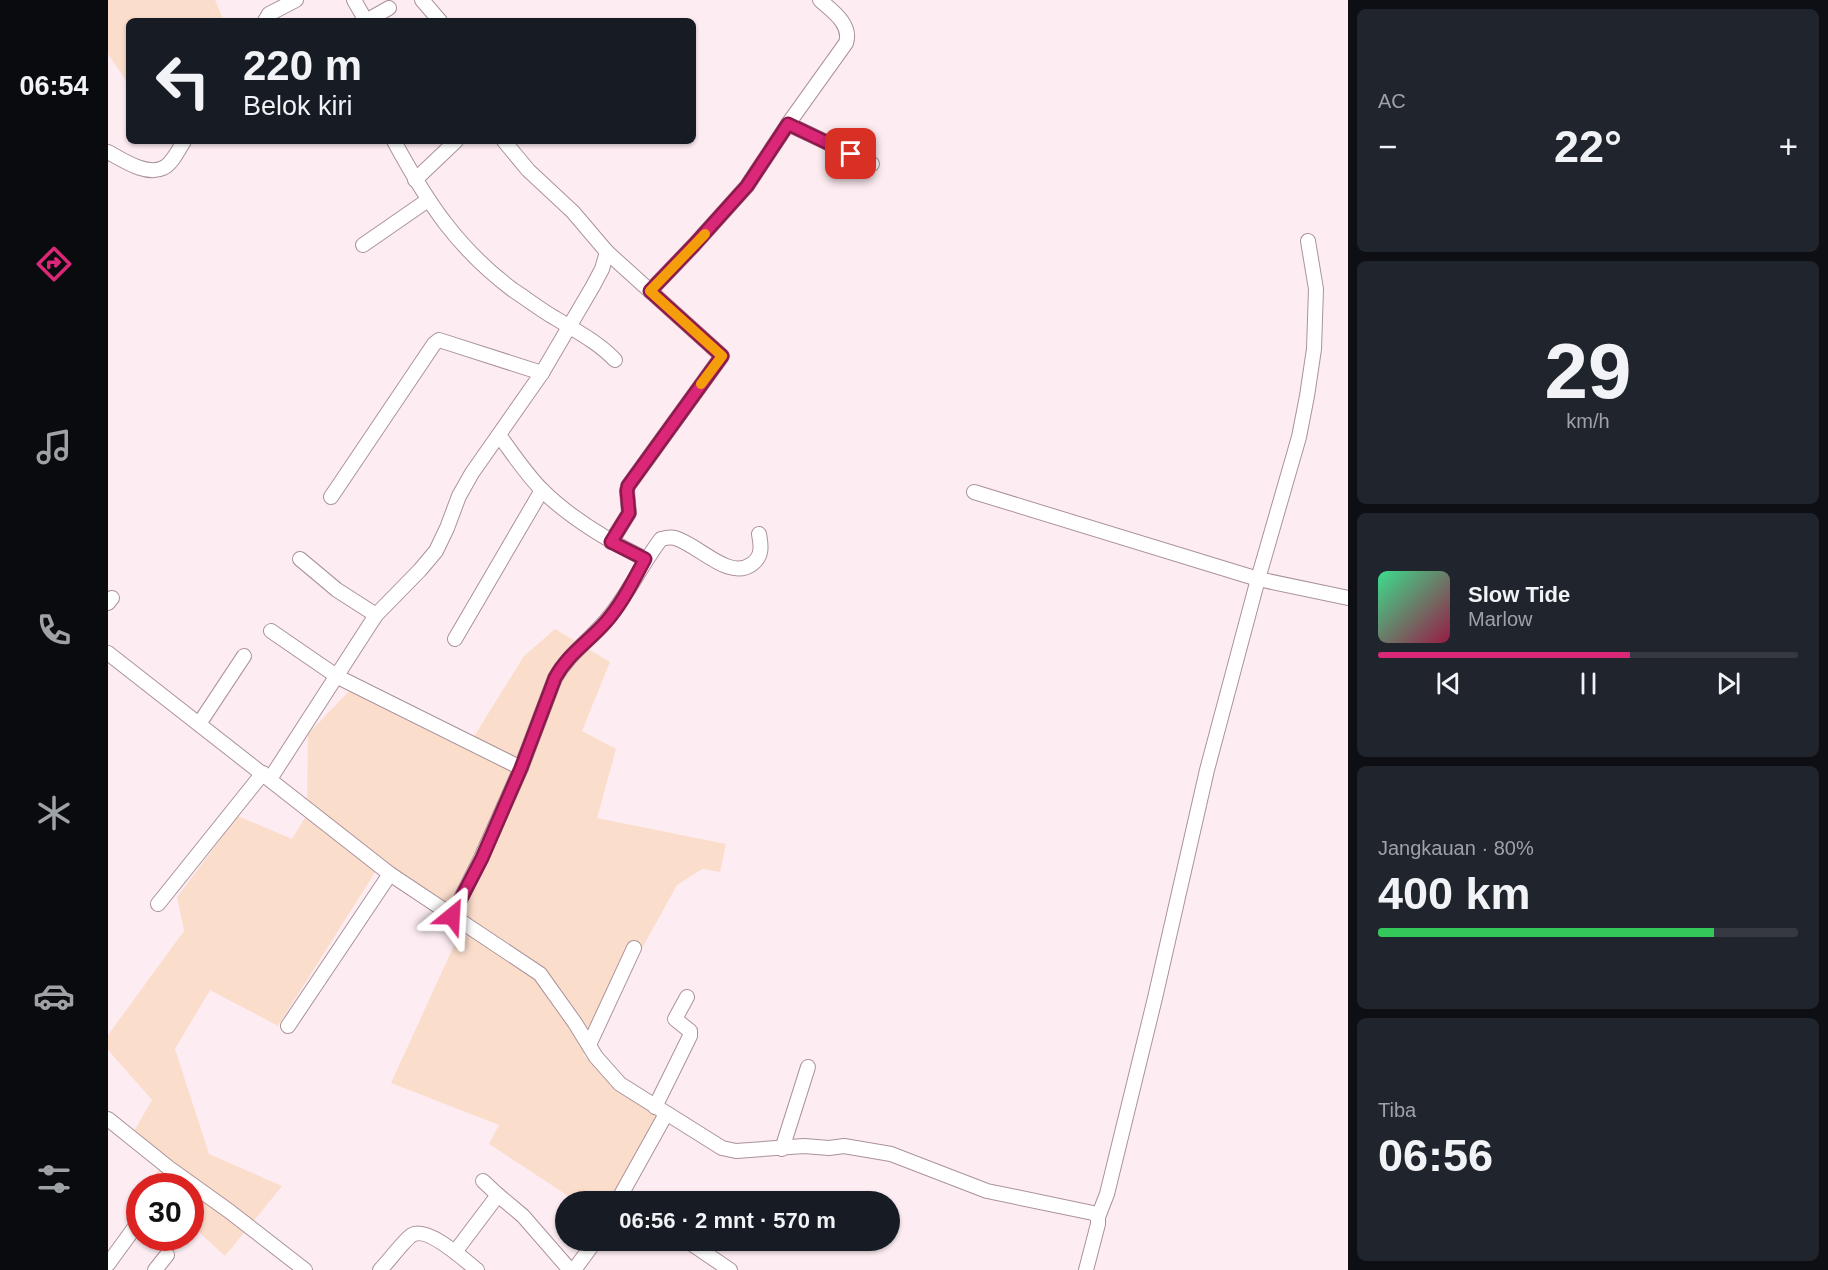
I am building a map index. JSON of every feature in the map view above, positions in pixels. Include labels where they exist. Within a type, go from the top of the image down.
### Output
[{"type":"street","points":[[267,18],[269,14],[296,0]]},
{"type":"street","points":[[354,0],[364,18]]},
{"type":"street","points":[[422,0],[437,18]]},
{"type":"street","points":[[650,291],[747,186],[847,39],[847,30],[841,20],[820,0]]},
{"type":"street","points":[[371,18],[389,8]]},
{"type":"street","points":[[788,124],[872,164]]},
{"type":"street","points":[[108,152],[139,168],[163,169],[182,144]]},
{"type":"street","points":[[396,144],[428,200],[462,246],[514,290],[598,346],[615,360]]},
{"type":"street","points":[[415,180],[453,144]]},
{"type":"street","points":[[506,144],[528,170],[573,212],[607,252],[722,356],[628,486],[629,513],[611,542]]},
{"type":"street","points":[[363,245],[428,200]]},
{"type":"street","points":[[1086,1270],[1155,998],[1207,770],[1299,437],[1314,349],[1316,289],[1308,241]]},
{"type":"street","points":[[158,904],[267,776],[338,677],[376,615],[436,551],[459,496],[472,473],[542,373],[602,269],[607,252]]},
{"type":"street","points":[[331,497],[434,344],[439,340],[542,373]]},
{"type":"street","points":[[499,435],[542,490],[611,542],[645,559]]},
{"type":"street","points":[[455,639],[542,490]]},
{"type":"street","points":[[974,492],[1258,579],[1348,598]]},
{"type":"street","points":[[452,916],[482,858],[562,665],[618,607],[645,559],[661,539],[673,538],[728,568],[738,570],[747,568],[757,561],[760,554],[759,534]]},
{"type":"street","points":[[300,558],[337,590],[376,615]]},
{"type":"street","points":[[271,631],[338,677],[521,768]]},
{"type":"street","points":[[108,653],[390,874],[540,974],[596,1057],[620,1084],[722,1148],[736,1151],[804,1146],[829,1148],[844,1146],[891,1154],[987,1191],[1087,1211],[1098,1217]]},
{"type":"street","points":[[199,724],[244,656]]},
{"type":"street","points":[[288,1026],[390,874]]},
{"type":"street","points":[[589,1045],[634,948]]},
{"type":"street","points":[[626,1191],[690,1036],[690,1030],[675,1019],[687,997]]},
{"type":"street","points":[[782,1149],[808,1067]]},
{"type":"street","points":[[108,1119],[305,1270]]},
{"type":"street","points":[[483,1181],[529,1222],[572,1270],[587,1251]]},
{"type":"street","points":[[455,1252],[498,1195]]},
{"type":"street","points":[[380,1270],[410,1236],[416,1233],[425,1233],[455,1252],[477,1270]]},
{"type":"street","points":[[108,1264],[126,1239]]},
{"type":"street","points":[[702,1251],[730,1270]]},
{"type":"street","points":[[155,1270],[166,1255]]},
{"type":"shaded area","points":[[108,0],[215,0],[223,18],[126,18],[126,81],[108,54]]},
{"type":"shaded area","points":[[555,629],[610,662],[582,731],[616,749],[597,818],[726,844],[720,872],[702,869],[677,885],[583,1055],[656,1116],[615,1191],[561,1191],[489,1144],[499,1125],[391,1083],[462,928],[379,866],[278,1026],[210,990],[175,1049],[209,1154],[282,1186],[225,1256],[204,1237],[204,1173],[156,1173],[166,1160],[133,1133],[152,1100],[108,1050],[108,1035],[184,931],[177,897],[238,816],[292,839],[307,814],[308,734],[352,688],[473,738],[524,656]]},
{"type":"slow traffic","points":[[701,384],[722,356],[650,291],[705,234]]},
{"type":"route","points":[[452,916],[482,858],[562,665],[618,607],[645,559],[611,542],[629,513],[628,486],[722,356],[650,291],[747,186],[788,124],[851,154]]}]
